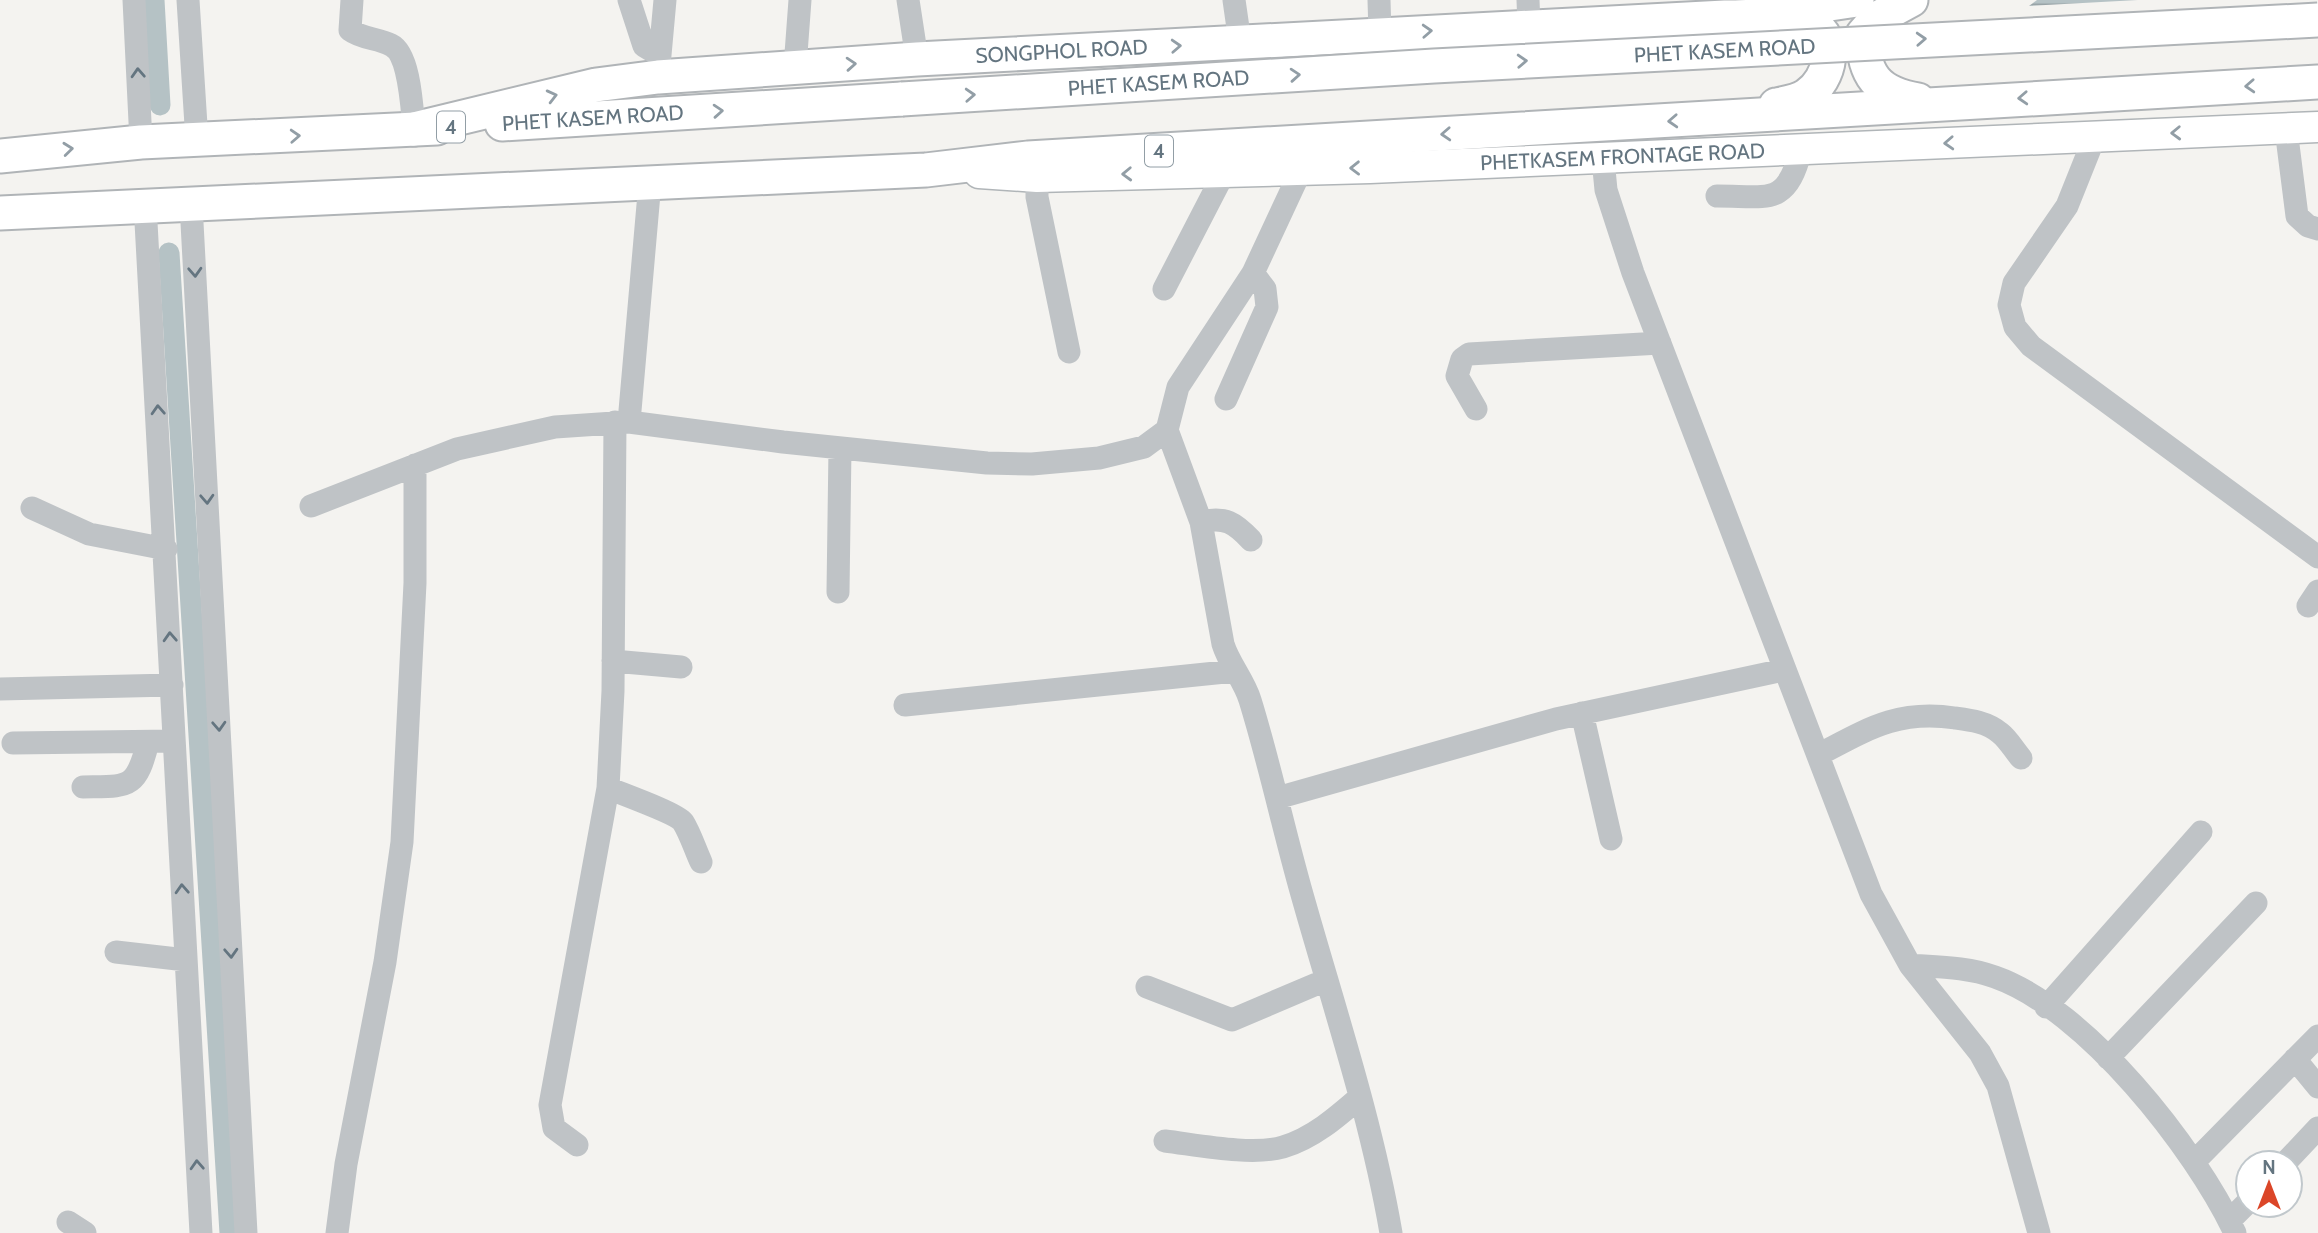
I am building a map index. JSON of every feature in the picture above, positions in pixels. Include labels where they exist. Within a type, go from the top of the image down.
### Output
[{"type":"highway","name":"SONGPHOL ROAD","points":[[414,129],[596,85],[658,66],[795,67],[1240,43],[1380,34],[1529,13],[1719,11],[1857,0]]},
{"type":"highway","points":[[1911,0],[1876,19],[1863,34],[1866,66],[1880,86],[1901,97],[1952,102]]},
{"type":"highway","points":[[1712,118],[1789,103],[1808,95],[1828,69],[1830,53],[1823,34],[1810,22],[1719,11]]},
{"type":"highway","name":"PHET KASEM ROAD","points":[[0,156],[141,142],[414,129],[1462,64],[2318,20]]},
{"type":"highway","name":"4","points":[[0,213],[145,204],[926,170],[1028,158],[2309,82]]},
{"type":"main road","name":"PHETKASEM FRONTAGE ROAD","points":[[926,170],[1037,177],[1301,170],[2318,127]]},
{"type":"street","points":[[134,0],[141,142]]},
{"type":"street","points":[[188,0],[197,141]]},
{"type":"street","points":[[352,0],[350,30],[390,44],[401,57],[414,129]]},
{"type":"street","points":[[629,0],[644,46],[658,66]]},
{"type":"street","points":[[658,66],[665,0]]},
{"type":"street","points":[[795,67],[800,0]]},
{"type":"street","points":[[908,0],[917,59]]},
{"type":"street","points":[[1234,0],[1240,43]]},
{"type":"street","points":[[1379,0],[1380,34]]},
{"type":"street","points":[[2286,129],[2297,216],[2308,226],[2318,229]]},
{"type":"street","points":[[2095,136],[2067,206],[2014,284],[2008,305],[2015,327],[2031,346],[2318,557]]},
{"type":"street","points":[[1717,196],[1779,193],[1794,177],[1801,150]]},
{"type":"street","points":[[1603,159],[1606,190],[1660,343],[1871,894],[1910,965],[1980,1053],[1998,1086],[2039,1233]]},
{"type":"street","points":[[1301,170],[1253,273],[1178,387],[1167,430],[1201,522],[1223,643],[1246,689],[1360,1097],[1381,1178],[1391,1233]]},
{"type":"street","points":[[1164,289],[1225,171]]},
{"type":"street","points":[[1037,177],[1037,197],[1069,352]]},
{"type":"street","points":[[577,1144],[562,1137],[554,1128],[550,1105],[608,788],[622,422],[650,182]]},
{"type":"street","points":[[145,204],[166,549],[201,1233]]},
{"type":"street","points":[[191,204],[246,1233]]},
{"type":"street","points":[[1226,399],[1267,307],[1265,289],[1253,273]]},
{"type":"street","points":[[1476,409],[1457,376],[1457,367],[1469,354],[1660,343]]},
{"type":"street","points":[[311,506],[457,449],[555,427],[622,422],[987,463],[1068,462],[1144,447],[1167,430]]},
{"type":"street","points":[[838,592],[840,448]]},
{"type":"street","points":[[337,1233],[346,1164],[385,962],[402,842],[415,583],[415,465]]},
{"type":"street","points":[[32,508],[89,534],[166,549]]},
{"type":"street","points":[[1201,522],[1218,518],[1229,520],[1251,540]]},
{"type":"street","points":[[613,661],[681,667]]},
{"type":"street","points":[[1277,798],[1582,713],[1784,670]]},
{"type":"street","points":[[905,705],[1235,671]]},
{"type":"street","points":[[0,689],[172,685]]},
{"type":"street","points":[[1582,713],[1611,839]]},
{"type":"street","points":[[1818,755],[1881,722],[1909,715],[1938,715],[1978,721],[2000,733],[2021,758]]},
{"type":"street","points":[[13,743],[174,741]]},
{"type":"street","points":[[83,787],[118,786],[132,782],[141,771],[148,742]]},
{"type":"street","points":[[608,788],[676,815],[683,822],[701,862]]},
{"type":"street","points":[[2046,1007],[2201,832]]},
{"type":"street","points":[[2108,1058],[2256,903]]},
{"type":"street","points":[[116,952],[186,960]]},
{"type":"street","points":[[1910,965],[1961,968],[1995,977],[2046,1007],[2108,1058],[2170,1127],[2195,1161],[2232,1227]]},
{"type":"street","points":[[1147,988],[1232,1020],[1326,980]]},
{"type":"street","points":[[2195,1161],[2318,1036]]},
{"type":"street","points":[[2295,1059],[2318,1087]]},
{"type":"street","points":[[1165,1141],[1229,1148],[1281,1148],[1335,1119],[1360,1097]]},
{"type":"street","points":[[2298,1149],[2318,1128]]},
{"type":"shaded area","points":[[2037,0],[2138,0],[2029,6]]},
{"type":"waterway","points":[[154,0],[160,105]]},
{"type":"waterway","points":[[169,253],[230,1233]]}]
